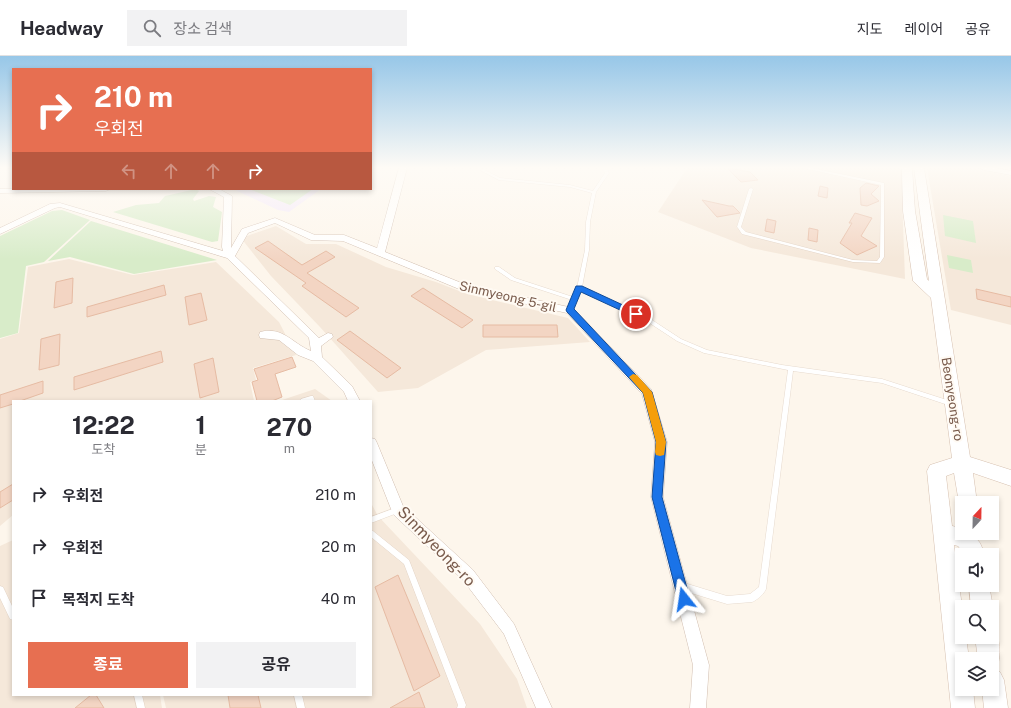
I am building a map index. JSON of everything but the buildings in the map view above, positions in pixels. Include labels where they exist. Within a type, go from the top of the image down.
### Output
[{"type":"main road","points":[[908,198],[920,281],[937,296]]},
{"type":"main road","name":"Beonyeong-ro","points":[[924,198],[967,496]]},
{"type":"main road","points":[[963,708],[936,472],[963,462],[1011,478]]},
{"type":"main road","points":[[944,545],[948,536],[953,535],[965,539],[972,548]]},
{"type":"main road","points":[[994,696],[996,708]]},
{"type":"street","points":[[228,198],[226,247],[230,256],[314,336],[317,358]]},
{"type":"street","points":[[380,253],[395,198]]},
{"type":"street","points":[[0,231],[53,206],[60,205],[230,256]]},
{"type":"street","name":"Sinmyeong 5-gil","points":[[230,256],[245,232],[275,220],[314,238],[344,238],[462,287],[572,304],[647,392],[661,442],[657,497],[701,665],[698,708]]},
{"type":"street","points":[[264,335],[279,335],[285,337],[301,351],[317,358],[348,389],[354,400]]},
{"type":"street","points":[[315,345],[328,337]]},
{"type":"street","name":"Sinmyeong-ro","points":[[372,445],[398,510],[468,575],[509,629],[544,708]]},
{"type":"lane","points":[[497,268],[513,279],[572,304],[579,288],[587,250],[588,222],[593,198]]},
{"type":"lane","points":[[748,198],[739,227],[744,233],[853,261],[878,262],[882,257],[883,198]]},
{"type":"lane","points":[[579,288],[650,321],[679,340],[706,352],[791,369],[882,381],[954,405]]},
{"type":"lane","points":[[680,586],[727,600],[752,598],[762,589],[791,369]]},
{"type":"lane","points":[[372,520],[398,510]]},
{"type":"lane","points":[[372,534],[408,562],[462,705],[461,708]]},
{"type":"lane","points":[[0,590],[12,614]]},
{"type":"lane","points":[[138,696],[141,708]]},
{"type":"lane","points":[[298,696],[301,708]]},
{"type":"shaded area","points":[[253,198],[308,198],[289,212],[278,210]]},
{"type":"shaded area","points":[[667,198],[902,198],[905,279],[751,248],[658,212]]},
{"type":"shaded area","points":[[932,198],[1011,198],[1011,325],[951,310]]},
{"type":"shaded area","points":[[276,226],[306,244],[336,244],[386,267],[436,282],[467,294],[568,318],[590,342],[486,350],[418,388],[378,392],[320,327],[271,276],[241,238]]},
{"type":"shaded area","points":[[69,259],[133,275],[216,262],[279,322],[296,355],[253,368],[256,380],[250,382],[254,400],[12,400],[12,516],[0,526],[0,339],[19,333],[28,267]]},
{"type":"shaded area","points":[[315,389],[331,400],[282,400]]},
{"type":"shaded area","points":[[372,505],[378,516],[480,624],[517,679],[527,708],[166,708],[163,696],[372,696]]},
{"type":"shaded area","points":[[12,540],[12,696],[160,696],[162,708],[0,708],[0,546]]},
{"type":"green space","points":[[163,198],[193,198],[194,201],[202,198],[216,198],[213,207],[222,212],[218,241],[212,242],[113,212],[136,205],[159,203]]},
{"type":"green space","points":[[273,198],[299,198],[290,205]]},
{"type":"green space","points":[[62,210],[90,220],[44,262],[26,266],[18,333],[0,338],[0,236],[52,211]]},
{"type":"green space","points":[[943,215],[973,221],[976,243],[945,236]]},
{"type":"green space","points":[[91,221],[217,260],[134,274],[70,257],[48,261]]},
{"type":"green space","points":[[947,255],[971,260],[973,273],[949,268]]},
{"type":"slow traffic","points":[[633,377],[647,392],[661,442],[660,452]]},
{"type":"route","points":[[636,314],[579,288],[570,310],[647,392],[661,442],[657,497],[684,599]]}]
